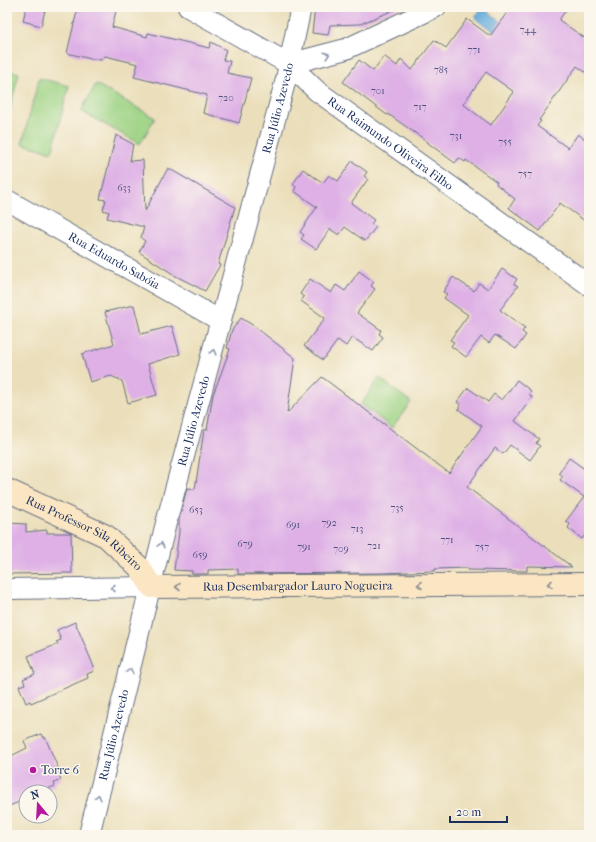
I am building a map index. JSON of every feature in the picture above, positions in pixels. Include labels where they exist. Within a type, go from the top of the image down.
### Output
[{"type":"street","name":"Rua Raimundo Oliveira Filho","points":[[188,7],[289,64],[317,90],[589,284]]},
{"type":"street","name":"Rua Júlio Azevedo","points":[[89,835],[152,587],[166,523],[289,64],[301,7]]},
{"type":"street","points":[[289,64],[346,49],[436,7]]},
{"type":"street","name":"Rua Eduardo Sabóia","points":[[7,200],[221,321]]},
{"type":"street","name":"Rua Professor Sila Ribeiro","points":[[7,490],[106,536],[139,567],[152,587]]},
{"type":"street","name":"Rua Desembargador Lauro Nogueira","points":[[7,588],[589,584]]},
{"type":"green space","points":[[7,70],[19,73],[7,121]]},
{"type":"green space","points":[[39,78],[69,86],[52,152],[22,144]]},
{"type":"green space","points":[[96,84],[155,118],[140,144],[81,111]]},
{"type":"green space","points":[[379,378],[411,402],[392,428],[361,404]]},
{"type":"water","points":[[482,7],[503,23],[496,33],[475,18]]},
{"type":"building","points":[[26,7],[46,7],[41,26],[23,21]]},
{"type":"building","points":[[78,7],[117,7],[112,27],[147,37],[148,33],[209,48],[211,42],[226,50],[223,60],[230,61],[227,73],[251,78],[239,123],[203,113],[207,95],[134,77],[138,64],[105,56],[101,60],[67,53]]},
{"type":"building","points":[[315,7],[401,7],[360,24],[330,25],[328,35],[312,33]]},
{"type":"building","points":[[511,7],[568,7],[559,20],[589,41],[589,75],[577,66],[539,120],[541,121],[537,126],[568,148],[578,134],[589,142],[589,224],[560,203],[540,231],[509,208],[515,199],[496,184],[497,182],[466,160],[465,162],[459,158],[455,163],[343,82],[359,60],[373,71],[384,56],[397,66],[401,59],[412,70],[434,40],[446,48],[467,19],[490,36]],"holes":[[[486,72],[514,92],[491,125],[463,104]]]},
{"type":"building","points":[[116,135],[133,144],[130,161],[143,160],[145,211],[168,168],[235,207],[218,264],[220,265],[205,291],[176,276],[139,252],[145,241],[141,238],[144,227],[107,218],[109,212],[103,210],[106,200],[100,199]]},
{"type":"building","points":[[352,161],[367,172],[364,176],[368,179],[351,203],[374,220],[371,224],[376,227],[365,241],[345,227],[339,235],[330,229],[316,249],[301,239],[304,235],[300,232],[317,207],[294,191],[296,187],[293,184],[303,169],[323,183],[329,175],[338,181]]},
{"type":"building","points":[[502,269],[517,279],[514,284],[518,286],[500,310],[525,328],[522,332],[526,335],[516,349],[495,335],[489,343],[481,337],[466,357],[451,346],[454,342],[450,340],[468,315],[444,298],[447,294],[443,292],[453,277],[474,291],[479,283],[488,289]]},
{"type":"building","points":[[359,271],[374,282],[371,286],[375,289],[357,313],[381,330],[379,334],[383,337],[373,351],[352,337],[346,346],[338,340],[323,360],[304,346],[325,318],[301,301],[304,297],[300,294],[310,279],[331,293],[336,285],[345,291]]},
{"type":"building","points":[[134,305],[141,334],[172,326],[180,354],[148,364],[157,395],[128,403],[122,381],[111,376],[90,382],[82,354],[114,344],[105,312]]},
{"type":"building","points":[[241,318],[254,326],[295,358],[287,413],[322,377],[449,473],[482,426],[458,409],[461,405],[457,402],[468,388],[488,402],[494,394],[502,400],[517,380],[531,391],[529,394],[532,397],[515,421],[539,439],[536,443],[540,446],[530,460],[510,445],[503,454],[495,448],[467,487],[572,567],[527,566],[527,571],[468,570],[468,568],[382,573],[238,574],[238,569],[208,570],[208,574],[192,574],[192,571],[174,570],[179,532],[179,519],[187,488],[195,489],[204,430],[207,430],[213,395],[230,349],[227,348],[232,330]]},
{"type":"building","points":[[569,458],[589,472],[589,530],[582,539],[568,528],[570,524],[566,521],[584,497],[560,480],[563,476],[559,473]]},
{"type":"building","points":[[7,523],[26,524],[26,532],[47,530],[47,533],[71,533],[72,573],[7,574]]},
{"type":"building","points":[[75,622],[94,667],[94,671],[87,674],[88,678],[31,703],[30,701],[26,703],[19,686],[25,684],[23,679],[35,674],[28,656],[58,644],[56,642],[61,640],[57,630]]},
{"type":"building","name":"Torre 6","points":[[41,734],[43,738],[45,737],[61,775],[59,775],[61,780],[54,784],[18,784],[18,802],[7,807],[7,758],[27,748],[24,741]]},
{"type":"place","name":"Torre 6","points":[[33,770]]}]
